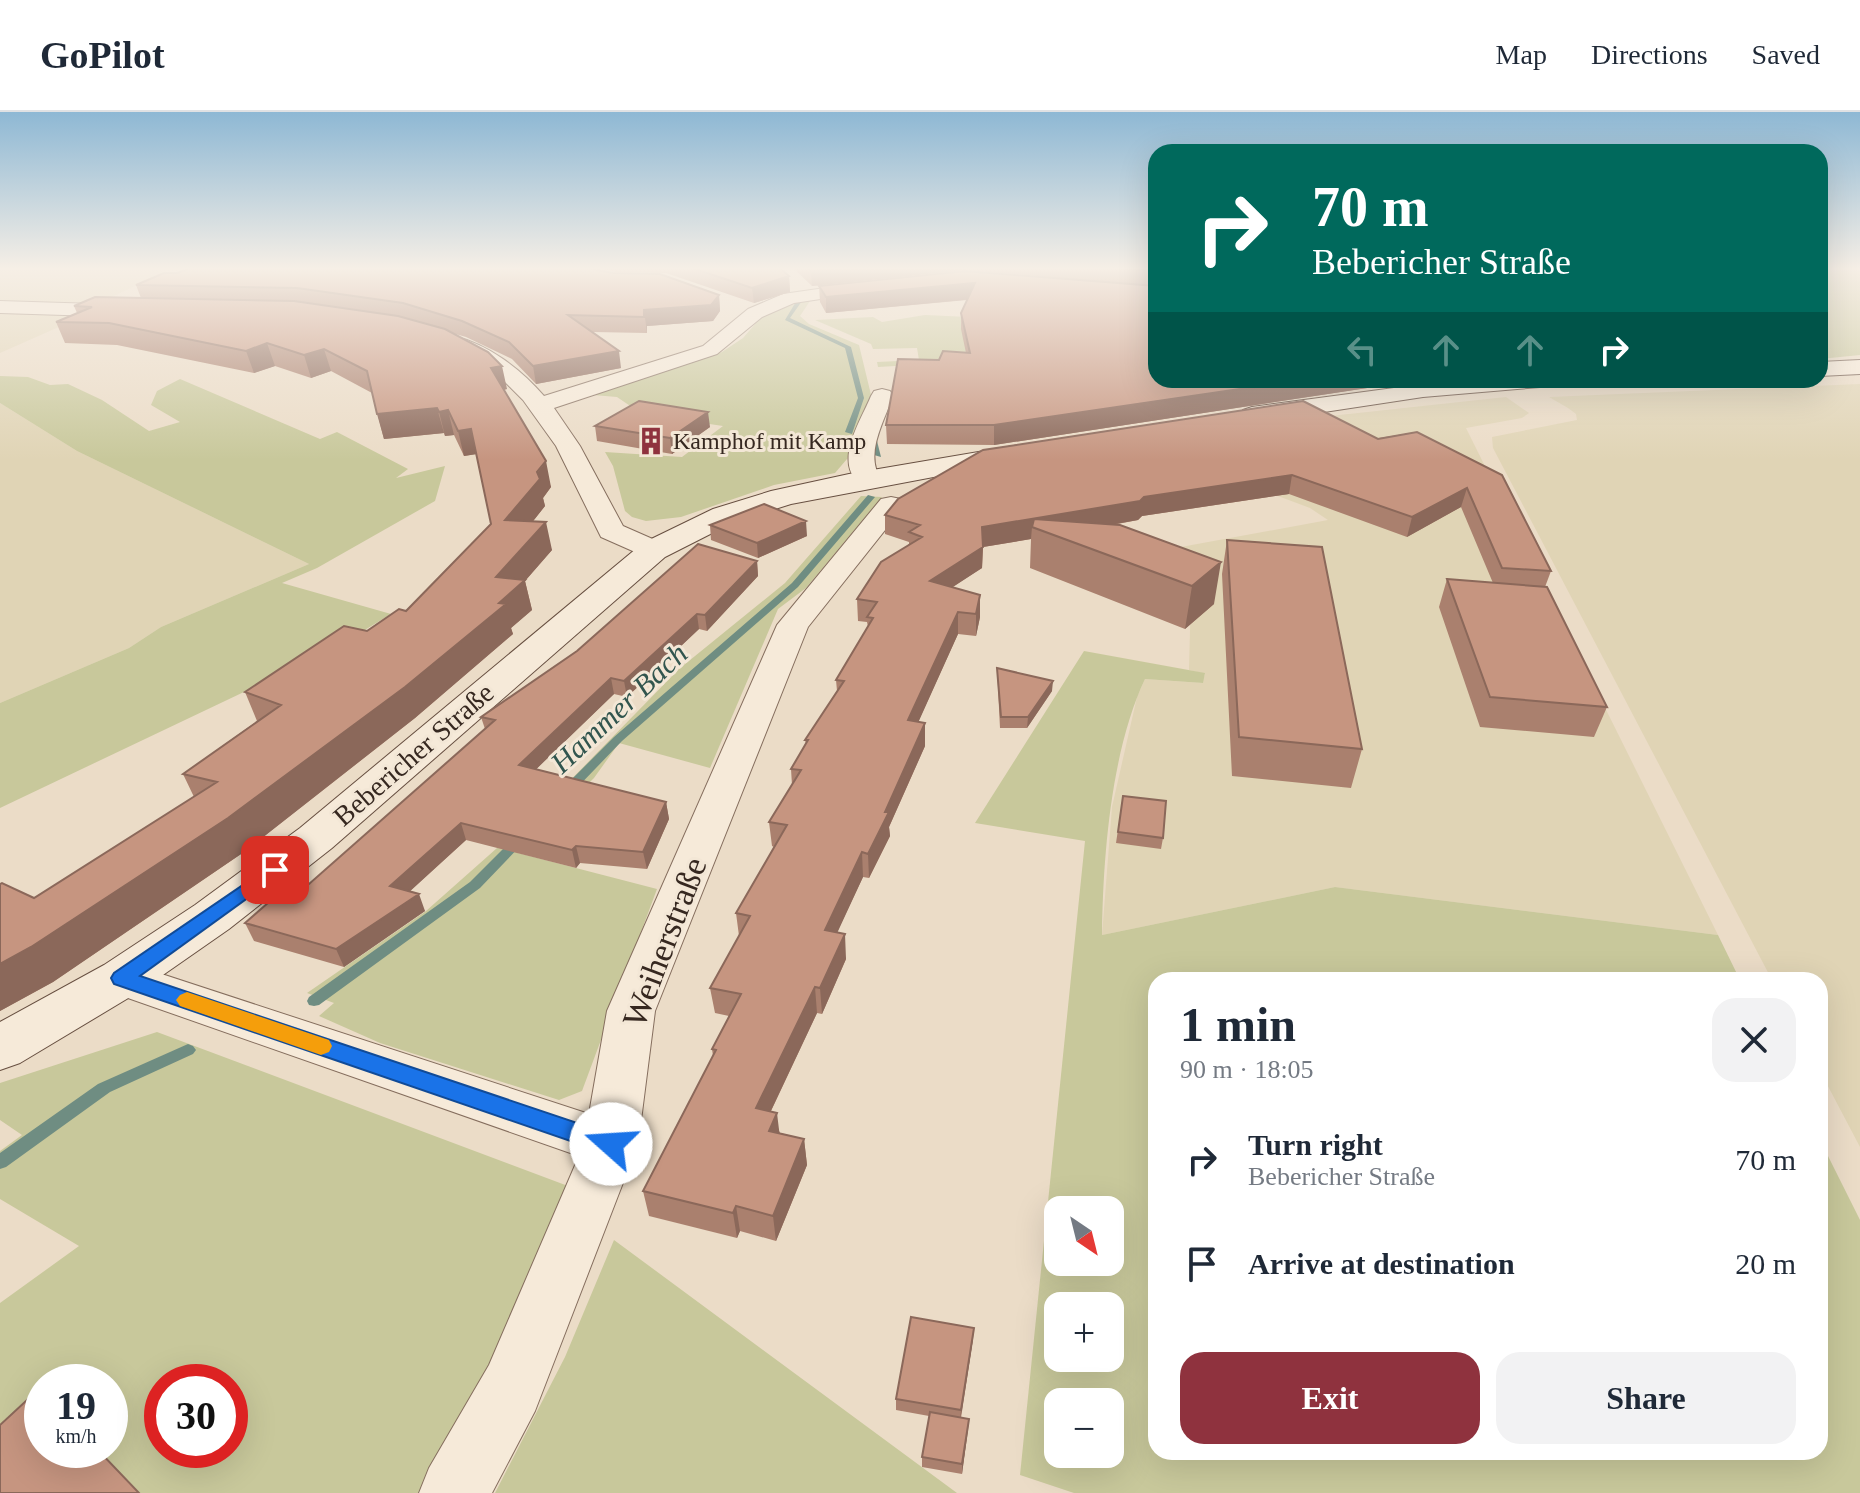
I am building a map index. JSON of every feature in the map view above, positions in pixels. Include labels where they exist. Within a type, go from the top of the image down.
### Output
[{"type":"street","points":[[540,405],[710,350],[733,331]]},
{"type":"street","points":[[433,336],[458,344],[503,367],[540,405],[574,451],[611,531],[654,550]]},
{"type":"street","points":[[1828,369],[1860,367]]},
{"type":"street","points":[[1234,418],[1450,388]]},
{"type":"street","points":[[880,492],[861,470],[861,450],[882,396]]},
{"type":"street","name":"Bebericher Straße","points":[[0,1048],[122,978],[212,917],[316,838],[654,550],[695,528],[746,507],[880,492],[915,471],[1041,450]]},
{"type":"street","name":"Weiherstraße","points":[[454,1493],[512,1388],[611,1144],[631,1011],[793,625],[880,492]]},
{"type":"street","points":[[122,978],[611,1144]]},
{"type":"shaded area","points":[[0,331],[49,331],[0,353]]},
{"type":"shaded area","points":[[1860,384],[1860,1147],[1828,1086],[1828,972],[1768,972],[1493,448],[1492,437],[1577,420],[1576,414],[1549,397],[1828,388],[1828,385]]},
{"type":"shaded area","points":[[1506,397],[1529,413],[1522,418],[1466,428],[1718,935],[1335,887],[1102,935],[1112,807],[1137,697],[1145,679],[1202,683],[1205,674],[1189,670],[1191,591],[1170,549],[1328,520],[1310,508],[1224,476],[1257,424]]},
{"type":"shaded area","points":[[0,403],[77,451],[309,564],[161,627],[129,648],[0,703]]},
{"type":"green space","points":[[749,331],[827,331],[859,345],[872,399],[847,459],[835,473],[774,485],[681,517],[646,521],[632,517],[625,511],[613,466],[605,452],[682,457],[723,426],[642,414],[617,397],[593,395],[722,352]]},
{"type":"green space","points":[[842,331],[990,331],[1030,358],[878,367],[877,362],[919,360],[917,348],[873,349],[871,344]]},
{"type":"green space","points":[[1828,331],[1860,331],[1860,355],[1828,358]]},
{"type":"green space","points":[[0,376],[28,377],[50,385],[68,384],[102,400],[149,431],[180,422],[151,405],[157,391],[180,379],[320,439],[337,432],[408,469],[396,478],[445,466],[435,501],[317,568],[282,583],[391,614],[332,650],[0,808],[0,703],[129,648],[161,627],[309,564],[77,451],[0,403]]},
{"type":"green space","points":[[861,496],[882,497],[806,588],[778,609],[710,768],[619,743],[594,778],[518,853],[657,889],[582,1091],[559,1100],[380,1043],[319,1016],[334,1003],[307,993],[426,911],[550,801],[679,669],[785,583]]},
{"type":"green space","points":[[1084,651],[1205,673],[1203,683],[1145,679],[1133,707],[1111,804],[1102,935],[1335,887],[1718,935],[1736,972],[1148,972],[1148,1460],[1828,1460],[1828,1156],[1860,1220],[1860,1493],[1074,1493],[1020,1475],[1044,1241],[1044,1276],[1124,1276],[1124,1196],[1049,1196],[1085,841],[975,823]]},
{"type":"green space","points":[[157,1032],[568,1186],[458,1439],[425,1493],[138,1493],[114,1468],[128,1468],[128,1364],[24,1364],[24,1468],[0,1493],[0,1303],[79,1246],[0,1199],[0,1151],[22,1135],[0,1120],[0,1083]]},
{"type":"green space","points":[[614,1240],[957,1493],[495,1493],[565,1357]]},
{"type":"building","points":[[150,331],[450,331],[488,352],[502,366],[491,368],[546,461],[537,472],[540,479],[505,520],[546,522],[496,577],[525,580],[499,603],[506,604],[405,687],[228,818],[31,947],[0,964],[0,884],[34,898],[217,782],[183,774],[281,705],[245,692],[344,626],[367,631],[399,609],[406,611],[491,524],[471,429],[458,431],[448,410],[439,412],[437,408],[377,414],[367,371],[324,349],[304,355],[267,343],[246,351]]},
{"type":"building","points":[[485,331],[591,331],[619,351],[533,366],[509,342]]},
{"type":"building","points":[[965,331],[1148,331],[1148,388],[1247,388],[994,425],[886,425],[898,359],[939,360],[943,351],[970,353]]},
{"type":"building","points":[[639,401],[708,412],[670,438],[595,426]]},
{"type":"building","points":[[1303,401],[1378,439],[1417,432],[1502,475],[1551,571],[1502,568],[1467,488],[1412,517],[1292,475],[1144,497],[1140,501],[982,527],[983,547],[930,581],[980,595],[976,614],[958,612],[908,720],[925,723],[885,812],[889,812],[868,854],[862,852],[825,930],[845,934],[820,988],[815,987],[756,1108],[777,1113],[769,1131],[804,1139],[773,1216],[736,1206],[733,1213],[643,1191],[716,1050],[712,1049],[741,994],[710,988],[750,916],[736,913],[787,825],[769,822],[801,770],[791,769],[808,740],[805,740],[844,681],[836,680],[873,618],[867,617],[877,602],[857,599],[881,562],[922,537],[909,532],[920,525],[885,515],[898,499],[983,450]]},
{"type":"building","points":[[764,504],[806,521],[757,543],[710,525]]},
{"type":"building","points":[[1034,519],[1120,525],[1221,562],[1192,586],[1032,527]]},
{"type":"building","points":[[1227,540],[1322,547],[1362,749],[1239,737]]},
{"type":"building","points":[[698,544],[757,561],[705,615],[697,614],[624,681],[611,678],[519,765],[666,802],[643,852],[576,846],[572,850],[461,823],[390,886],[419,894],[336,949],[245,923],[285,888],[300,892],[495,720],[481,717],[577,651]]},
{"type":"building","points":[[1447,579],[1547,587],[1607,707],[1490,697]]},
{"type":"building","points":[[997,668],[1053,681],[1028,717],[1001,717]]},
{"type":"building","points":[[1123,796],[1166,801],[1163,838],[1118,832]]},
{"type":"building","points":[[911,1317],[974,1328],[961,1410],[896,1399]]},
{"type":"building","points":[[24,1403],[24,1468],[115,1468],[139,1493],[0,1493],[0,1425]]},
{"type":"building","points":[[930,1412],[969,1419],[962,1464],[922,1457]]},
{"type":"waterway","name":"Hammer Bach","points":[[814,331],[848,347],[861,398],[849,432]]},
{"type":"waterway","name":"Hammer Bach","points":[[873,441],[878,455]]},
{"type":"waterway","name":"Hammer Bach","points":[[566,792],[618,739],[795,585],[871,497]]},
{"type":"waterway","name":"Hammer Bach","points":[[314,1001],[475,885],[520,839]]},
{"type":"waterway","name":"Hammer Bach","points":[[0,1162],[104,1088],[188,1050]]},
{"type":"slow traffic","points":[[187,1000],[321,1046]]},
{"type":"place","name":"Kamphof mit Kamp","points":[[651,441]]},
{"type":"route","points":[[275,870],[122,978],[611,1144]]}]
